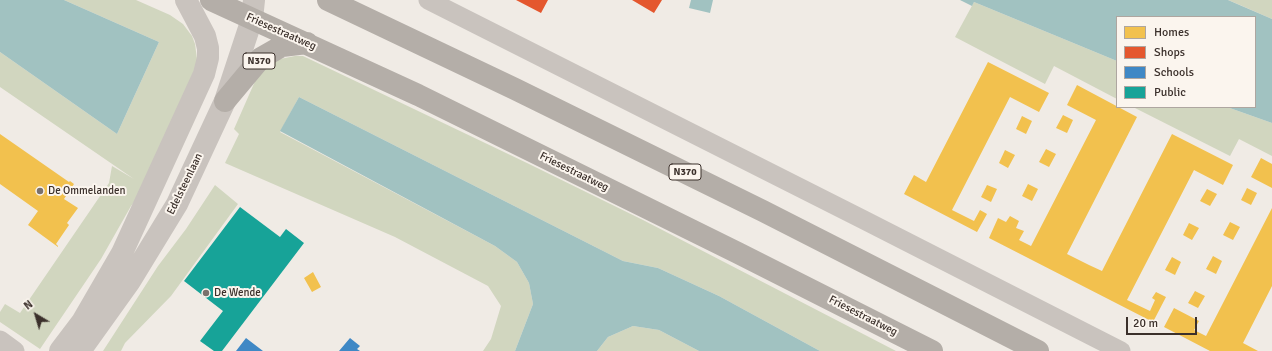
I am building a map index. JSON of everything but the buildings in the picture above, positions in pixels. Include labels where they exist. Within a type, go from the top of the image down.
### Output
[{"type":"highway","name":"Friesestraatweg","points":[[211,0],[253,9],[307,43],[447,109],[731,249],[932,351]]},
{"type":"highway","name":"N370","points":[[328,0],[515,89],[734,197],[1038,351]]},
{"type":"highway","name":"N370","points":[[225,101],[262,58],[282,46],[307,43]]},
{"type":"street","points":[[60,351],[82,322],[122,253],[204,74],[208,58],[208,48],[205,36],[186,0]]},
{"type":"street","points":[[428,0],[1121,351]]},
{"type":"street","name":"Edelsteenlaan","points":[[80,351],[130,281],[177,204],[225,101],[253,9]]},
{"type":"street","points":[[0,340],[15,351]]},
{"type":"green space","points":[[64,0],[136,0],[170,15],[183,24],[192,36],[195,44],[197,67],[146,187],[131,206],[101,259],[40,349],[0,322],[0,312],[5,304],[20,313],[109,183],[112,166],[134,179],[0,87],[0,52],[117,134],[159,42]]},
{"type":"green space","points":[[1228,0],[1272,0],[1272,19],[1240,5]]},
{"type":"green space","points":[[974,2],[1116,61],[1116,98],[1054,66],[1045,84],[955,37]]},
{"type":"green space","points":[[303,56],[527,163],[643,220],[896,351],[820,351],[719,296],[658,268],[623,261],[299,97],[280,132],[495,246],[517,262],[529,283],[533,304],[515,351],[483,351],[491,339],[501,306],[488,286],[395,237],[225,163],[239,134],[234,129],[256,79],[266,67],[280,59]]},
{"type":"green space","points":[[1135,108],[1230,108],[1272,123],[1272,156],[1239,139],[1230,156]]},
{"type":"green space","points":[[215,185],[238,204],[171,296],[125,343],[121,351],[103,351],[158,266],[186,229]]},
{"type":"green space","points":[[633,326],[659,330],[699,351],[597,351],[608,337]]},
{"type":"water","points":[[0,0],[64,0],[159,42],[117,134],[0,52]]},
{"type":"water","points":[[691,0],[713,0],[710,13],[689,8]]},
{"type":"water","points":[[960,0],[1228,0],[1272,19],[1272,123],[1230,108],[1256,108],[1256,16],[1116,16],[1116,61],[974,2],[972,6]]},
{"type":"water","points":[[299,97],[623,261],[658,268],[719,296],[820,351],[699,351],[659,330],[633,326],[608,337],[597,351],[515,351],[533,304],[529,283],[517,262],[495,246],[280,131]]},
{"type":"place","name":"De Ommelanden","points":[[40,191]]},
{"type":"place","name":"De Wende","points":[[206,293]]}]
